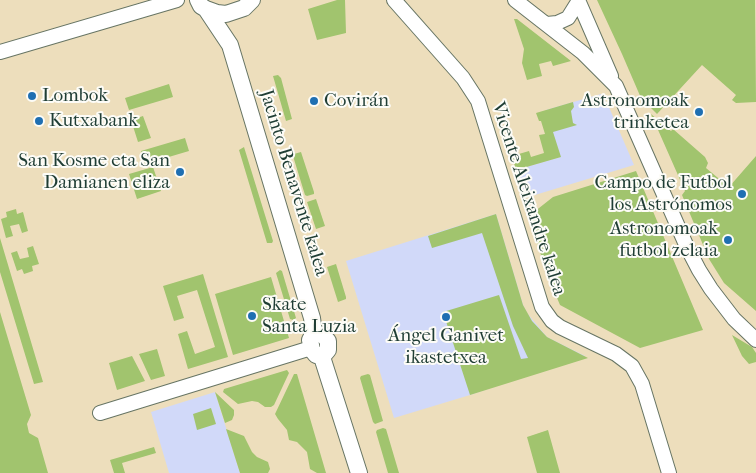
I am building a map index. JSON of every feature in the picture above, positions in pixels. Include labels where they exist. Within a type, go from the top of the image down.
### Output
[{"type":"main road","points":[[199,3],[216,13],[234,13],[244,8],[252,0]]},
{"type":"main road","name":"Jacinto Benavente kalea","points":[[199,3],[230,45]]},
{"type":"main road","name":"Jacinto Benavente kalea","points":[[234,13],[230,28],[230,45],[306,300],[316,346],[358,473]]},
{"type":"street","points":[[0,52],[177,0]]},
{"type":"street","name":"Vicente Aleixandre kalea","points":[[394,0],[463,78],[478,101],[532,280],[542,307],[552,321],[560,327],[616,354],[632,366],[642,384],[669,473]]},
{"type":"street","points":[[514,0],[584,53],[616,86]]},
{"type":"street","points":[[547,24],[558,23],[568,18],[578,1]]},
{"type":"street","points":[[578,1],[687,247],[699,270],[729,312],[756,340]]},
{"type":"street","points":[[100,413],[316,346]]},
{"type":"shaded area","points":[[601,94],[608,105],[634,165],[525,198],[516,170],[560,157],[546,110]]},
{"type":"shaded area","name":"Ángel Ganivet ikastetxea","points":[[496,214],[527,313],[547,337],[585,356],[470,395],[394,418],[346,261]]},
{"type":"shaded area","points":[[215,392],[240,473],[169,473],[151,412]]},
{"type":"green space","points":[[337,0],[345,0],[346,33],[317,40],[308,9]]},
{"type":"green space","points":[[597,0],[755,0],[756,102],[736,103],[732,100],[736,95],[702,65],[657,114],[641,98]]},
{"type":"green space","points":[[514,19],[517,19],[571,61],[553,66],[551,61],[539,64],[542,76],[527,80],[522,63],[524,49]]},
{"type":"green space","points":[[278,75],[281,78],[292,119],[286,121],[273,76]]},
{"type":"green space","points":[[169,84],[173,97],[129,110],[125,98]]},
{"type":"green space","points":[[573,102],[574,107],[571,111],[573,123],[577,125],[553,132],[561,157],[516,170],[512,156],[529,151],[531,157],[544,153],[539,135],[545,134],[536,113]]},
{"type":"green space","name":"Astronomoak futbol zelaia","points":[[651,114],[671,131],[673,129],[705,157],[708,163],[706,168],[729,187],[756,156],[756,311],[724,283],[709,259],[682,195],[685,191]]},
{"type":"green space","points":[[143,116],[151,138],[138,142],[131,120]]},
{"type":"green space","points":[[185,138],[189,151],[145,164],[141,151]]},
{"type":"green space","points":[[244,147],[273,241],[272,243],[267,243],[239,150]]},
{"type":"green space","points":[[301,152],[314,192],[314,194],[307,196],[305,195],[293,156]]},
{"type":"green space","points":[[153,167],[161,191],[137,199],[129,174]]},
{"type":"green space","points":[[636,171],[703,330],[640,348],[560,305],[547,274],[530,220],[534,212],[553,197]]},
{"type":"green space","points":[[316,199],[325,226],[316,229],[307,202]]},
{"type":"green space","points":[[16,209],[17,214],[23,212],[28,231],[22,233],[19,224],[10,226],[13,236],[6,238],[1,219],[7,217],[6,212]]},
{"type":"green space","points":[[496,214],[523,305],[532,321],[547,337],[588,358],[470,395],[443,312],[499,295],[521,359],[528,358],[513,326],[482,233],[432,248],[428,236]]},
{"type":"green space","points":[[0,238],[43,382],[34,384],[0,272]]},
{"type":"green space","points":[[33,246],[39,264],[32,266],[33,271],[24,274],[22,269],[17,271],[11,253],[17,251],[20,259],[29,257],[27,248]]},
{"type":"green space","points":[[336,264],[346,297],[346,299],[338,302],[327,267]]},
{"type":"green space","points":[[280,270],[282,271],[296,318],[293,320],[290,319],[276,273]]},
{"type":"green space","points":[[203,274],[228,357],[188,369],[178,334],[187,331],[195,354],[215,347],[197,290],[177,296],[184,318],[174,321],[163,286]]},
{"type":"green space","name":"Skate Santa Luzia","points":[[271,277],[289,338],[233,355],[215,294]]},
{"type":"green space","points":[[0,312],[31,415],[27,424],[29,433],[38,438],[48,473],[0,473]]},
{"type":"green space","points":[[732,335],[752,347],[756,353],[756,362],[749,364],[742,356]]},
{"type":"green space","points":[[157,349],[165,376],[151,380],[139,354]]},
{"type":"green space","points":[[132,356],[145,381],[117,390],[109,363]]},
{"type":"green space","points":[[287,370],[289,373],[274,405],[271,407],[265,407],[258,402],[252,401],[238,404],[223,392],[224,389]]},
{"type":"green space","points":[[294,374],[297,374],[326,473],[317,473],[310,469],[307,452],[297,442],[289,440],[287,430],[275,414]]},
{"type":"green space","points":[[368,374],[370,375],[383,421],[375,424],[360,378]]},
{"type":"green space","points":[[215,392],[234,410],[232,420],[225,423]]},
{"type":"green space","points":[[211,408],[216,424],[197,430],[193,414]]},
{"type":"green space","points":[[383,428],[386,429],[399,473],[388,473],[376,432]]},
{"type":"green space","points":[[226,429],[244,436],[252,452],[257,457],[268,462],[270,469],[268,473],[240,473]]},
{"type":"green space","points":[[548,430],[560,473],[537,473],[527,437]]},
{"type":"green space","points":[[154,447],[156,453],[122,463],[125,473],[114,473],[110,460]]},
{"type":"place","name":"Lombok","points":[[32,96]]},
{"type":"place","name":"Covirán","points":[[314,101]]},
{"type":"place","name":"Astronomoak trinketea","points":[[699,112]]},
{"type":"place","name":"Kutxabank","points":[[39,121]]},
{"type":"place","name":"San Kosme eta San Damianen eliza","points":[[180,172]]},
{"type":"place","name":"Campo de Futbol los Astrónomos","points":[[742,194]]},
{"type":"place","name":"Astronomoak futbol zelaia","points":[[728,240]]},
{"type":"place","name":"Skate Santa Luzia","points":[[252,316]]},
{"type":"place","name":"Ángel Ganivet ikastetxea","points":[[446,317]]}]
